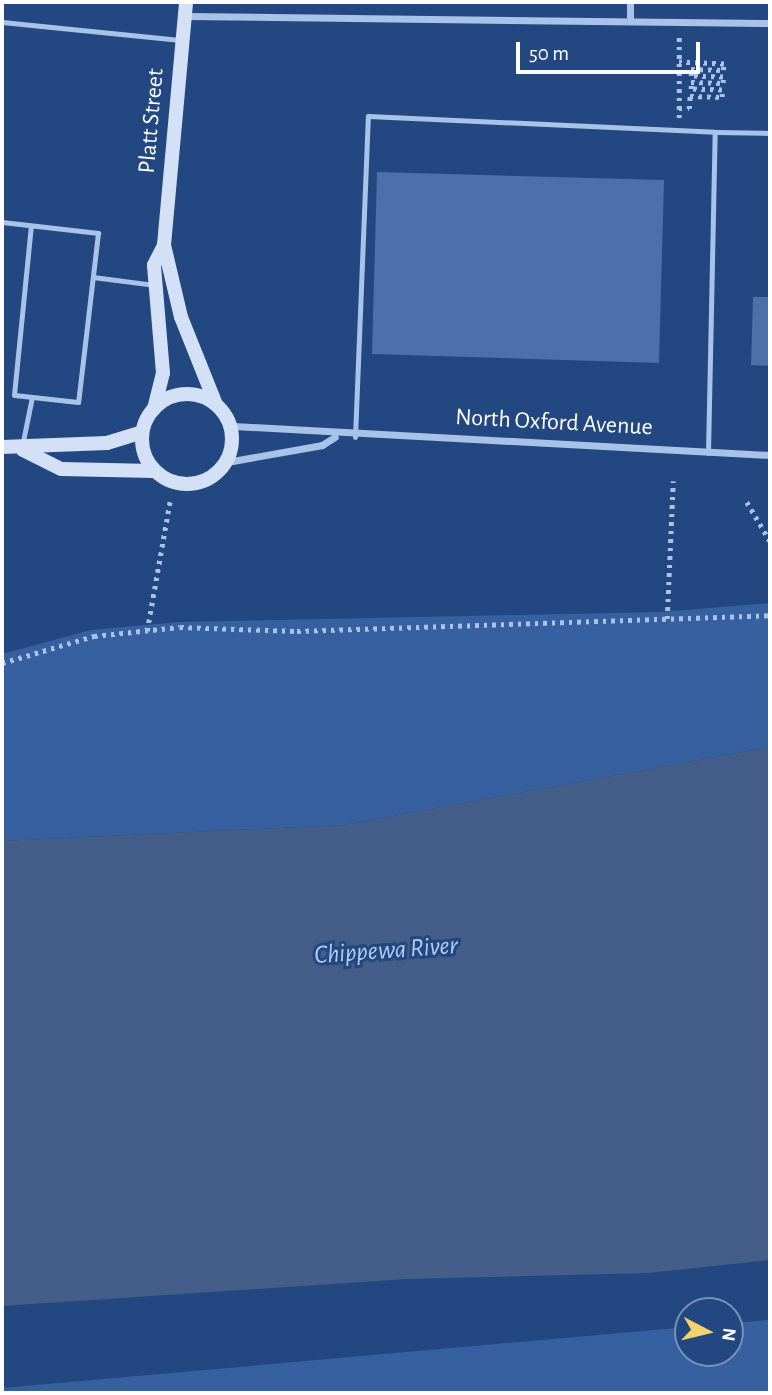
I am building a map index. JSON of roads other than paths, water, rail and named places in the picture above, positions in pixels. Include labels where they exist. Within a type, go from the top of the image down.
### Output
[{"type":"street","points":[[630,2],[630,20]]},
{"type":"street","points":[[185,9],[770,23]]},
{"type":"street","name":"Platt Street","points":[[185,9],[164,245],[181,317],[215,402]]},
{"type":"street","name":"Platt Street","points":[[154,409],[163,373],[154,265],[164,245]]},
{"type":"street","points":[[22,449],[61,469],[153,471],[201,480],[227,461],[233,426],[215,402],[185,397],[154,409],[140,433],[143,459],[153,471]]},
{"type":"street","name":"North Oxford Avenue","points":[[233,426],[322,428],[335,436],[770,455]]},
{"type":"street","points":[[2,447],[22,449],[107,443],[140,433]]},
{"type":"street","name":"North Oxford Avenue","points":[[227,461],[322,445],[335,436]]},
{"type":"lane","points":[[2,22],[182,40]]},
{"type":"lane","points":[[355,437],[368,116],[770,133]]},
{"type":"lane","points":[[708,453],[715,132]]},
{"type":"lane","points":[[2,222],[98,233],[78,402],[13,395],[32,226]]},
{"type":"lane","points":[[93,277],[155,285]]},
{"type":"lane","points":[[22,449],[32,397]]},
{"type":"water","name":"Chippewa River","points":[[770,747],[770,1260],[648,1273],[407,1279],[2,1306],[2,841],[344,825]]}]
